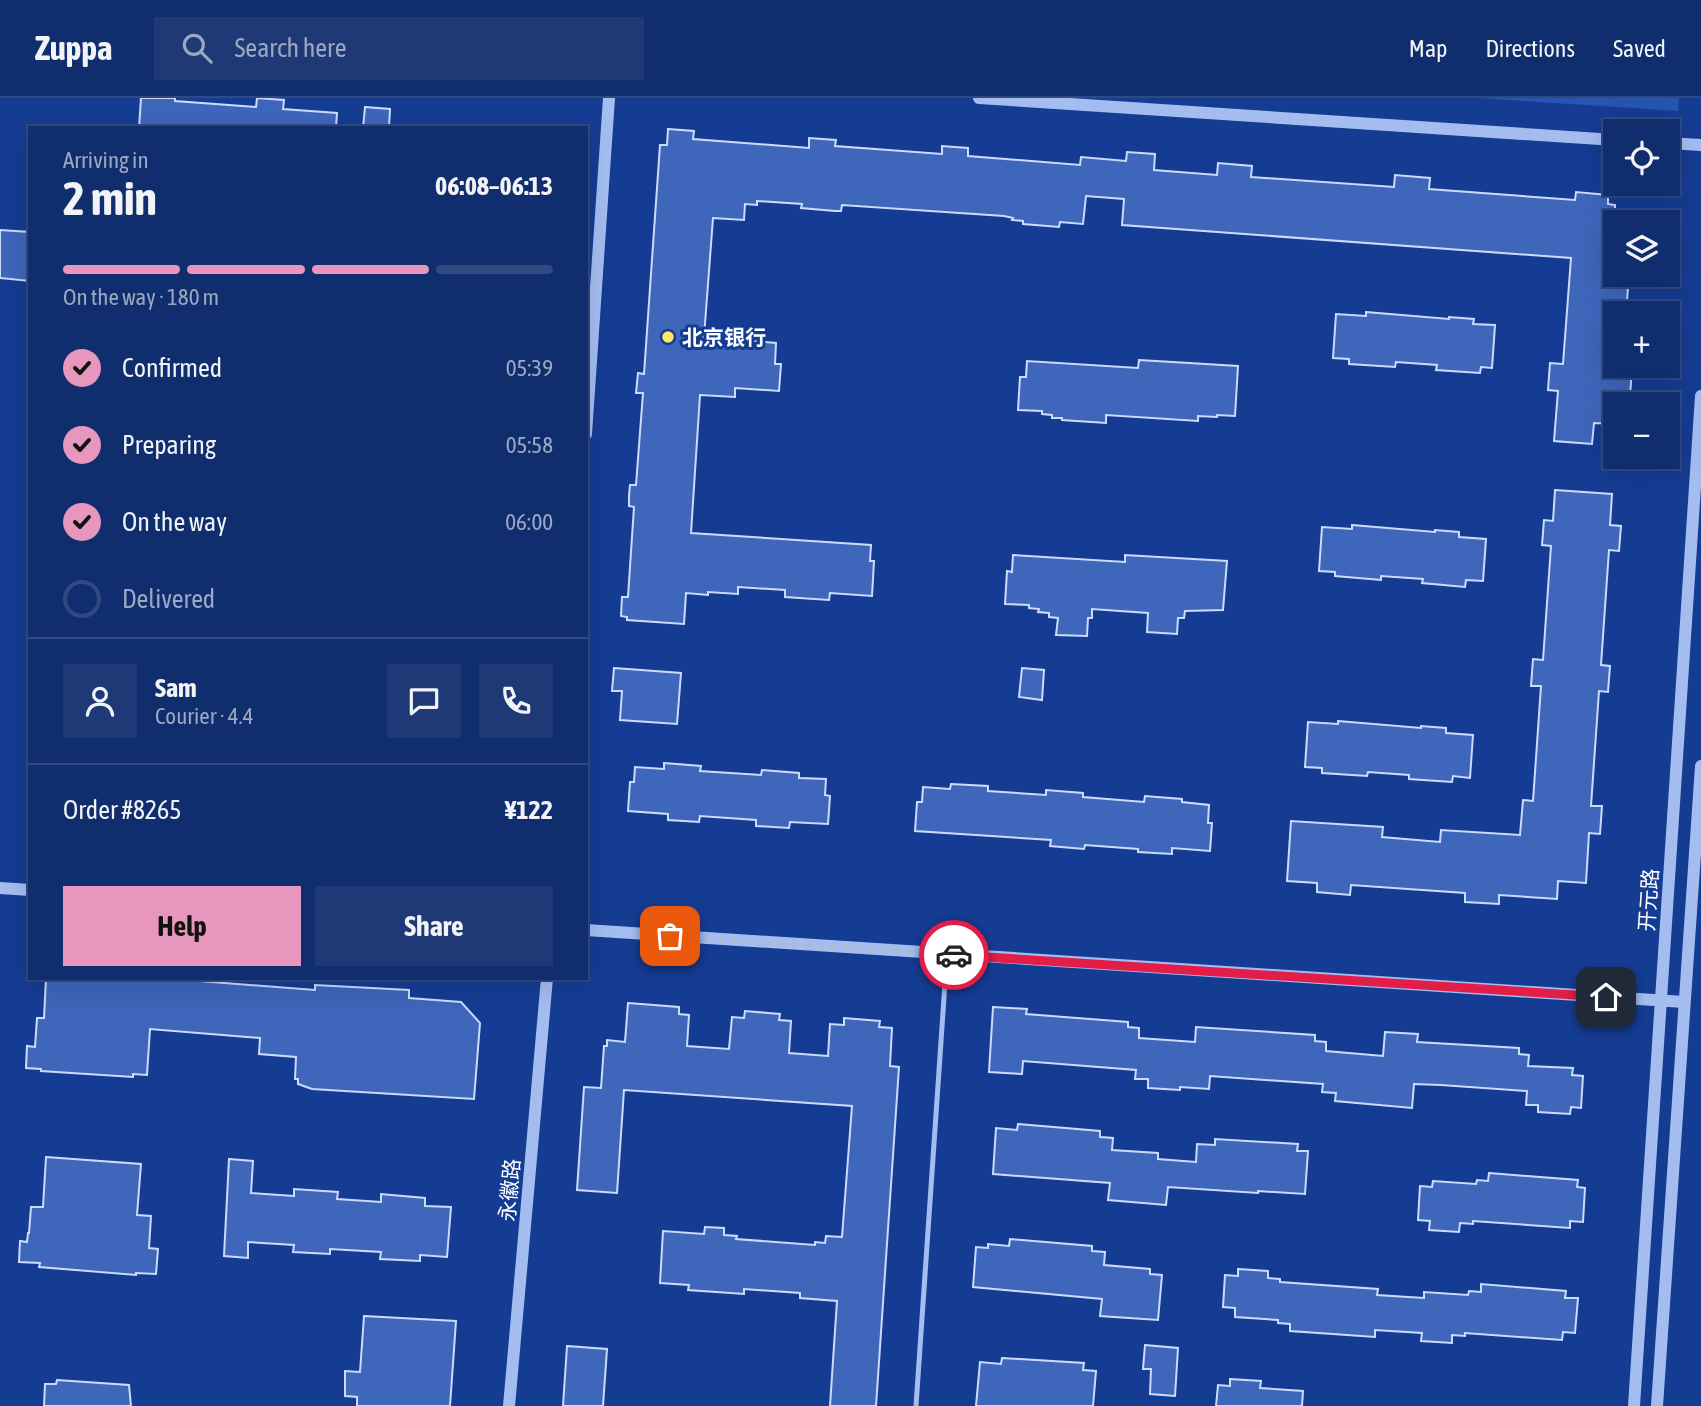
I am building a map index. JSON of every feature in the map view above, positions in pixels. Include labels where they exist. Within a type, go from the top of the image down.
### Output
[{"type":"street","points":[[588,405],[610,98]]},
{"type":"street","points":[[979,98],[1603,139]]},
{"type":"street","points":[[1680,144],[1701,145]]},
{"type":"street","name":"开元路","points":[[1634,1406],[1701,396]]},
{"type":"street","name":"开元路","points":[[1657,1406],[1701,766]]},
{"type":"street","points":[[0,888],[28,890]]},
{"type":"street","points":[[588,930],[1684,1002]]},
{"type":"street","name":"永徽路","points":[[509,1406],[547,980]]},
{"type":"lane","points":[[916,1406],[947,954]]},
{"type":"shaded area","points":[[1478,98],[1679,98],[1678,111]]},
{"type":"building","points":[[141,98],[175,98],[175,101],[256,107],[257,98],[284,100],[283,109],[337,113],[336,126],[139,126]]},
{"type":"building","points":[[365,107],[390,109],[389,126],[363,126]]},
{"type":"building","points":[[668,129],[694,131],[693,139],[809,148],[809,138],[836,140],[835,146],[942,154],[942,146],[968,148],[968,156],[1080,165],[1081,157],[1126,161],[1127,152],[1155,154],[1154,170],[1217,175],[1218,163],[1252,166],[1251,177],[1394,187],[1395,175],[1430,178],[1429,189],[1575,200],[1576,192],[1603,195],[1608,196],[1608,204],[1615,205],[1615,210],[1603,210],[1603,287],[1628,287],[1627,301],[1603,301],[1603,378],[1631,378],[1630,392],[1603,392],[1603,423],[1594,423],[1592,444],[1554,441],[1558,391],[1548,390],[1550,363],[1563,364],[1571,258],[1122,225],[1124,199],[1086,196],[1083,224],[1060,222],[1059,227],[1023,224],[1023,221],[1004,216],[842,205],[841,211],[835,211],[801,208],[802,204],[757,201],[757,205],[745,204],[744,220],[713,218],[704,337],[776,343],[775,364],[781,364],[779,391],[735,388],[735,397],[700,395],[691,533],[871,545],[870,561],[874,561],[872,596],[830,593],[829,600],[785,597],[785,590],[738,587],[738,594],[686,593],[684,624],[627,620],[627,617],[621,616],[622,597],[628,597],[634,507],[629,506],[629,496],[630,485],[636,485],[643,393],[636,393],[638,373],[644,374],[660,145],[667,145]]},
{"type":"building","points":[[0,230],[28,232],[28,281],[0,278]]},
{"type":"building","points":[[1366,312],[1474,319],[1473,324],[1495,325],[1492,368],[1481,367],[1480,373],[1436,370],[1437,365],[1396,362],[1395,367],[1349,364],[1349,359],[1333,358],[1336,314],[1366,316]]},
{"type":"building","points":[[1139,360],[1238,366],[1235,416],[1198,416],[1198,421],[1106,415],[1106,423],[1062,420],[1042,414],[1042,411],[1018,410],[1020,377],[1026,377],[1027,361],[1138,368]]},
{"type":"building","points":[[1555,490],[1612,494],[1610,525],[1621,526],[1619,551],[1609,550],[1601,665],[1610,666],[1608,692],[1599,691],[1591,806],[1602,806],[1600,834],[1589,833],[1586,883],[1558,881],[1557,899],[1499,895],[1499,904],[1465,902],[1465,893],[1351,885],[1350,895],[1317,892],[1317,883],[1287,881],[1291,821],[1383,827],[1382,837],[1440,842],[1441,830],[1520,835],[1523,800],[1533,801],[1541,686],[1531,686],[1533,659],[1543,660],[1551,546],[1542,545],[1544,520],[1553,521]]},
{"type":"building","points":[[1352,525],[1459,532],[1459,537],[1486,539],[1483,581],[1466,580],[1465,587],[1422,583],[1423,579],[1381,576],[1381,580],[1335,576],[1335,572],[1319,571],[1322,527],[1352,529]]},
{"type":"building","points":[[1013,555],[1125,562],[1125,555],[1227,561],[1223,610],[1185,611],[1184,618],[1178,618],[1177,634],[1147,632],[1148,613],[1092,609],[1092,618],[1088,618],[1087,636],[1056,635],[1058,618],[1049,617],[1049,613],[1038,612],[1039,609],[1029,608],[1029,605],[1005,604],[1007,571],[1012,572]]},
{"type":"building","points":[[614,668],[681,673],[677,724],[620,720],[622,691],[612,691]]},
{"type":"building","points":[[1022,668],[1044,670],[1042,700],[1019,697]]},
{"type":"building","points":[[1338,721],[1446,728],[1446,733],[1473,735],[1470,778],[1453,776],[1452,782],[1409,779],[1409,775],[1368,772],[1367,776],[1322,773],[1322,768],[1305,767],[1308,722],[1338,724]]},
{"type":"building","points":[[664,763],[701,766],[700,771],[761,775],[762,770],[799,773],[799,778],[826,779],[825,795],[830,796],[828,824],[790,822],[789,828],[756,826],[756,820],[700,816],[699,822],[668,820],[668,814],[628,811],[630,782],[634,782],[635,767],[664,769]]},
{"type":"building","points":[[951,784],[988,786],[988,791],[1046,795],[1046,790],[1083,793],[1083,797],[1144,802],[1145,796],[1182,799],[1182,802],[1209,805],[1208,823],[1212,823],[1210,851],[1172,848],[1172,854],[1085,845],[1084,849],[1050,846],[1051,840],[915,831],[917,802],[922,802],[923,787],[950,789]]},
{"type":"building","points":[[46,980],[187,980],[315,990],[315,985],[409,990],[409,998],[461,1002],[480,1023],[474,1099],[312,1089],[298,1084],[298,1079],[295,1079],[296,1057],[259,1054],[260,1038],[150,1029],[147,1075],[133,1074],[133,1077],[26,1068],[27,1046],[35,1047],[37,1018],[44,1018]]},
{"type":"building","points":[[628,1003],[679,1007],[679,1014],[689,1015],[687,1046],[729,1049],[732,1017],[744,1018],[745,1011],[780,1014],[779,1020],[791,1021],[789,1053],[828,1056],[830,1024],[844,1025],[844,1018],[880,1021],[879,1027],[892,1028],[890,1066],[899,1067],[876,1406],[830,1406],[837,1301],[800,1298],[800,1293],[744,1289],[744,1294],[688,1290],[689,1285],[660,1283],[663,1231],[704,1234],[705,1227],[724,1228],[724,1235],[737,1236],[736,1239],[815,1245],[815,1242],[825,1243],[826,1236],[842,1237],[852,1106],[624,1090],[617,1193],[577,1190],[584,1087],[601,1088],[604,1046],[607,1046],[607,1040],[625,1042]]},
{"type":"building","points":[[993,1007],[1027,1009],[1026,1014],[1128,1022],[1128,1027],[1139,1028],[1139,1038],[1195,1042],[1196,1027],[1315,1035],[1315,1041],[1326,1042],[1326,1051],[1383,1056],[1385,1032],[1418,1034],[1417,1042],[1519,1048],[1519,1054],[1529,1055],[1528,1066],[1573,1068],[1572,1075],[1583,1076],[1581,1108],[1571,1107],[1570,1114],[1538,1112],[1538,1105],[1526,1105],[1527,1091],[1441,1085],[1414,1084],[1412,1108],[1335,1101],[1336,1093],[1322,1092],[1323,1084],[1210,1076],[1209,1089],[1148,1088],[1148,1079],[1135,1079],[1136,1070],[1023,1061],[1022,1074],[989,1072]]},
{"type":"building","points":[[1018,1124],[1100,1131],[1100,1137],[1113,1138],[1112,1150],[1158,1153],[1158,1159],[1196,1162],[1197,1144],[1215,1145],[1215,1139],[1298,1144],[1297,1151],[1308,1151],[1305,1194],[1168,1187],[1166,1205],[1108,1200],[1110,1183],[993,1174],[996,1128],[1017,1130]]},
{"type":"building","points":[[46,1157],[141,1164],[137,1215],[151,1216],[149,1248],[158,1249],[156,1274],[136,1275],[39,1267],[40,1263],[19,1262],[20,1241],[27,1242],[29,1233],[31,1207],[43,1207]]},
{"type":"building","points":[[229,1159],[253,1161],[251,1193],[294,1196],[294,1189],[338,1192],[337,1199],[381,1202],[381,1194],[425,1198],[425,1206],[451,1207],[447,1257],[420,1255],[420,1261],[380,1259],[381,1252],[330,1249],[330,1254],[293,1252],[294,1245],[248,1242],[248,1258],[224,1256]]},
{"type":"building","points":[[1489,1173],[1578,1180],[1577,1187],[1585,1188],[1583,1222],[1570,1221],[1570,1228],[1473,1221],[1473,1224],[1460,1223],[1459,1232],[1429,1230],[1430,1221],[1418,1220],[1420,1186],[1432,1187],[1433,1181],[1476,1184],[1477,1180],[1488,1181]]},
{"type":"building","points":[[1010,1239],[1092,1246],[1092,1251],[1105,1252],[1104,1265],[1150,1269],[1150,1274],[1162,1275],[1158,1320],[1100,1316],[1102,1299],[973,1287],[976,1247],[988,1248],[988,1244],[1009,1246]]},
{"type":"building","points":[[1238,1269],[1268,1271],[1268,1278],[1280,1279],[1280,1282],[1378,1289],[1377,1295],[1424,1298],[1424,1292],[1468,1295],[1469,1291],[1481,1292],[1481,1284],[1566,1291],[1565,1298],[1578,1298],[1575,1333],[1563,1332],[1562,1340],[1465,1333],[1465,1336],[1452,1335],[1452,1343],[1421,1341],[1422,1333],[1375,1330],[1375,1337],[1290,1331],[1290,1324],[1278,1323],[1278,1320],[1235,1317],[1235,1308],[1223,1307],[1225,1275],[1238,1276]]},
{"type":"building","points":[[364,1316],[456,1321],[450,1406],[357,1406],[357,1397],[345,1396],[345,1371],[360,1372]]},
{"type":"building","points":[[1145,1345],[1178,1348],[1175,1396],[1150,1394],[1151,1369],[1143,1369]]},
{"type":"building","points":[[567,1346],[607,1349],[603,1406],[563,1406]]},
{"type":"building","points":[[1002,1358],[1084,1363],[1083,1370],[1096,1371],[1093,1406],[976,1406],[980,1362],[1001,1364]]},
{"type":"building","points":[[1230,1379],[1261,1381],[1260,1388],[1303,1391],[1302,1406],[1216,1406],[1218,1385],[1230,1386]]},
{"type":"building","points":[[57,1380],[129,1385],[131,1406],[44,1406],[45,1384],[56,1384]]},
{"type":"way so far","points":[[670,936],[954,955]]},
{"type":"place","name":"北京银行","points":[[668,337]]},
{"type":"route","points":[[954,955],[1606,997]]}]
